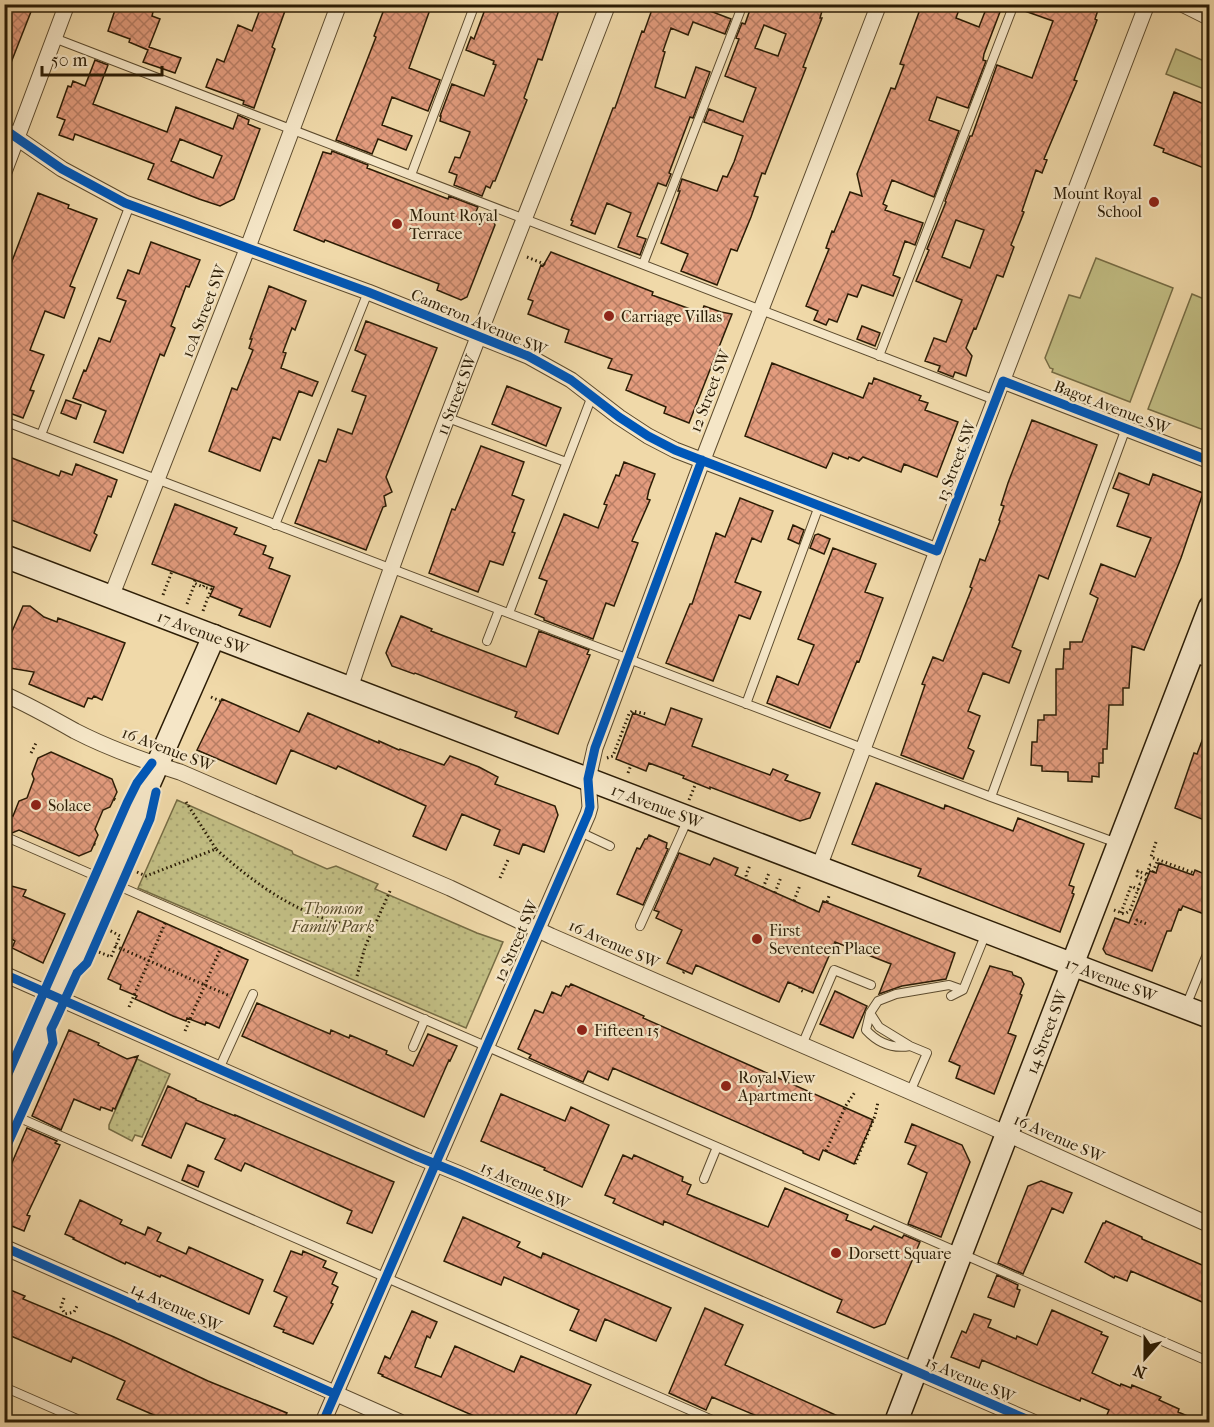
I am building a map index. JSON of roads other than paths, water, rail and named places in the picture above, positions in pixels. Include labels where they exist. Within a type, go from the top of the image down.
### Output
[{"type":"main road","name":"17 Avenue SW","points":[[4,556],[588,779],[688,811],[819,867],[1209,1017]]},
{"type":"main road","name":"14 Street SW","points":[[896,1422],[1119,844],[1201,656],[1209,607]]},
{"type":"main road","points":[[5,1112],[55,996],[100,878],[157,765],[214,636]]},
{"type":"street","points":[[4,172],[11,133],[67,4]]},
{"type":"street","name":"10A Street SW","points":[[111,597],[248,247],[339,4]]},
{"type":"street","name":"11 Street SW","points":[[350,688],[368,633],[448,418],[608,4]]},
{"type":"street","name":"12 Street SW","points":[[323,1422],[590,807],[588,779],[595,748],[627,659],[879,4]]},
{"type":"street","name":"13 Street SW","points":[[819,867],[937,551],[1147,4]]},
{"type":"street","points":[[1182,4],[1209,18]]},
{"type":"street","name":"Cameron Avenue SW","points":[[11,133],[62,169],[130,205],[368,292],[528,356],[571,380],[648,436],[702,460],[937,551]]},
{"type":"street","name":"Bagot Avenue SW","points":[[1003,381],[1209,460]]},
{"type":"street","name":"16 Avenue SW","points":[[4,694],[77,732],[157,765],[180,772],[440,884],[537,930],[1007,1134],[1209,1225]]},
{"type":"street","name":"15 Avenue SW","points":[[4,974],[416,1156],[1033,1422]]},
{"type":"street","name":"14 Avenue SW","points":[[4,1246],[400,1422]]},
{"type":"lane","points":[[411,175],[475,4]]},
{"type":"lane","points":[[643,264],[742,4]]},
{"type":"lane","points":[[879,356],[1014,4]]},
{"type":"lane","points":[[54,38],[995,400]]},
{"type":"lane","points":[[41,435],[130,205]]},
{"type":"lane","points":[[275,525],[368,292]]},
{"type":"lane","points":[[509,613],[592,396]]},
{"type":"lane","points":[[448,418],[566,462]]},
{"type":"lane","points":[[4,421],[1119,844]]},
{"type":"lane","points":[[991,797],[1126,429]]},
{"type":"lane","points":[[746,704],[819,506]]},
{"type":"lane","points":[[487,641],[499,610]]},
{"type":"lane","points":[[640,927],[688,811]]},
{"type":"lane","points":[[580,832],[610,846]]},
{"type":"lane","points":[[4,836],[1209,1362]]},
{"type":"lane","points":[[951,996],[963,990],[986,931]]},
{"type":"lane","points":[[1186,1008],[1209,947]]},
{"type":"lane","points":[[801,1045],[834,970],[871,985]]},
{"type":"lane","points":[[910,1092],[927,1053],[910,1046],[879,1027],[870,1013],[878,1001],[896,994],[950,985],[963,990]]},
{"type":"lane","points":[[219,1070],[253,994]]},
{"type":"lane","points":[[413,1047],[425,1019]]},
{"type":"lane","points":[[5,1112],[717,1422]]},
{"type":"lane","points":[[704,1179],[717,1147]]},
{"type":"lane","points":[[4,1388],[84,1422]]},
{"type":"place","name":"Mount Royal School","points":[[1154,202]]},
{"type":"place","name":"Mount Royal Terrace","points":[[397,224]]},
{"type":"place","name":"Carriage Villas","points":[[609,316]]},
{"type":"place","name":"Solace","points":[[36,805]]},
{"type":"place","name":"First Seventeen Place","points":[[757,939]]},
{"type":"place","name":"Fifteen 15","points":[[582,1030]]},
{"type":"place","name":"Royal View Apartment","points":[[726,1086]]},
{"type":"place","name":"Dorsett Square","points":[[836,1253]]},
{"type":"park label","name":"Thomson Family Park","points":[[333,917]]}]
